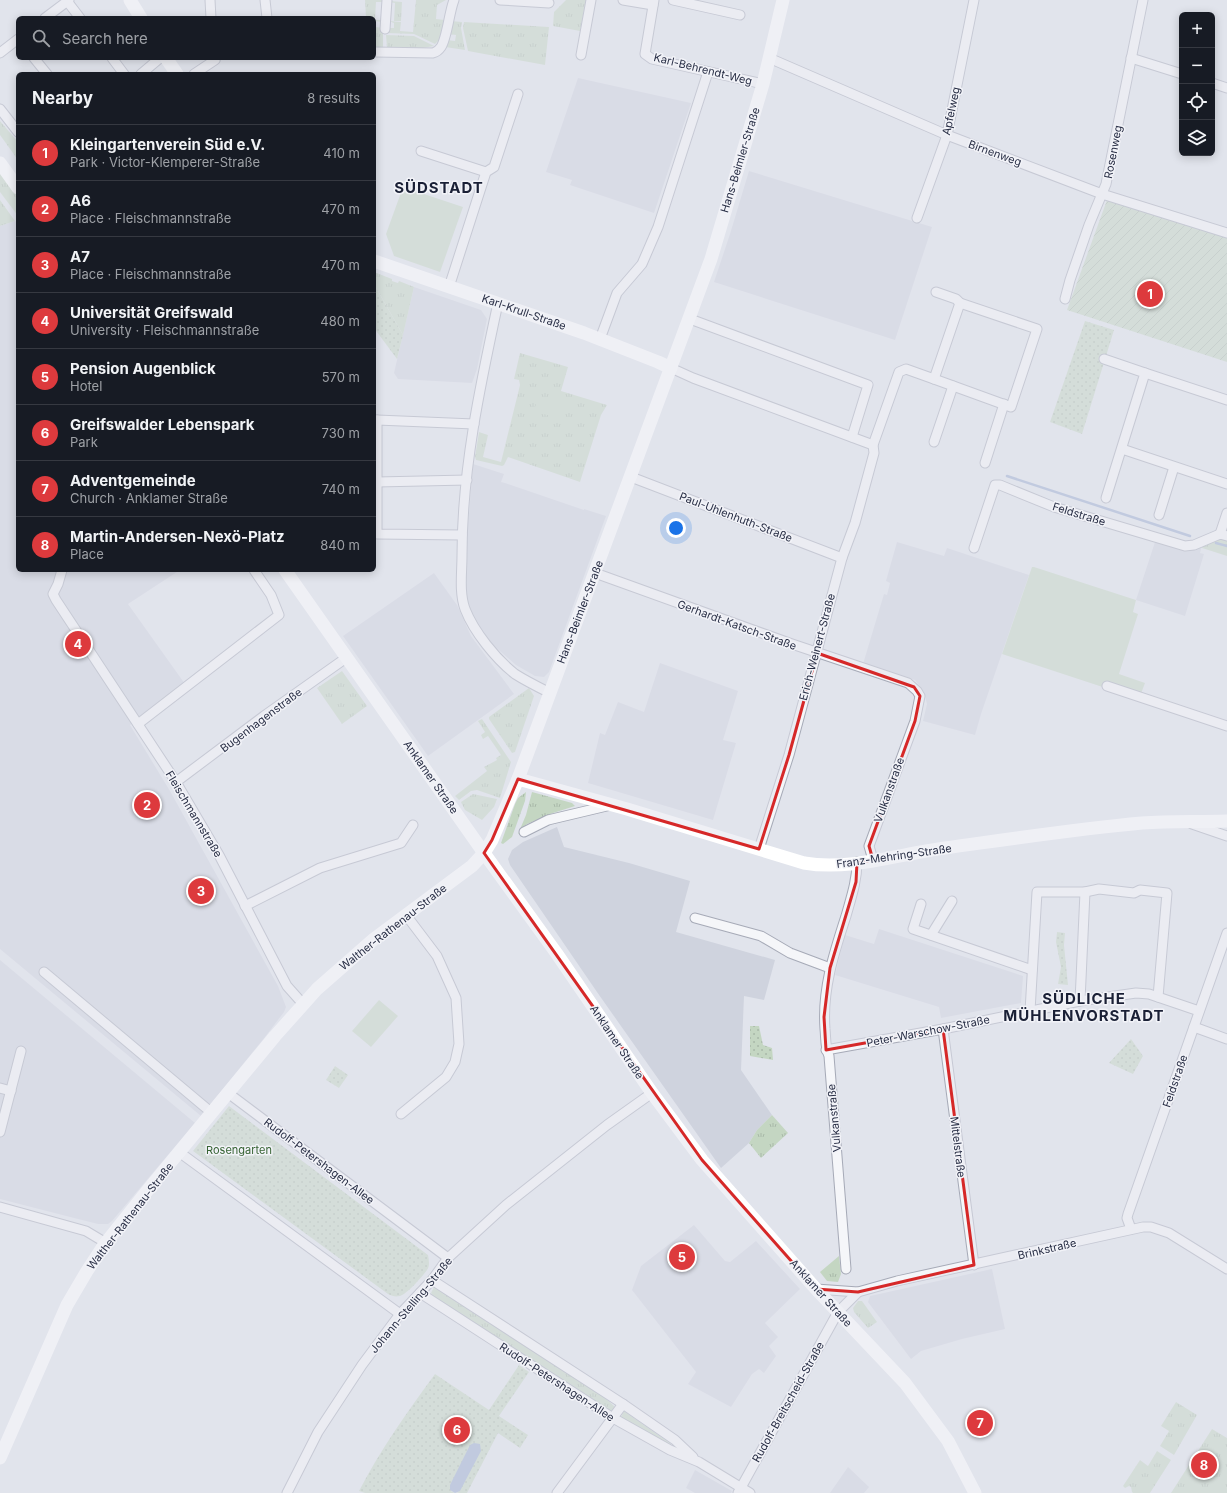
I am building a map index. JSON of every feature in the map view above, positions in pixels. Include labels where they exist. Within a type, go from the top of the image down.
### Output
[{"type":"main road","points":[[130,0],[140,16]]},
{"type":"main road","name":"Hans-Beimler-Straße","points":[[484,853],[492,840],[518,779],[690,319],[711,259],[763,84],[783,0]]},
{"type":"main road","points":[[168,60],[176,72]]},
{"type":"main road","points":[[0,163],[16,185]]},
{"type":"main road","name":"Karl-Krull-Straße","points":[[376,262],[498,303],[600,340],[671,368]]},
{"type":"main road","name":"Anklamer Straße","points":[[286,572],[557,954],[652,1093],[702,1160],[816,1288],[905,1383],[948,1441],[975,1493]]},
{"type":"main road","name":"Franz-Mehring-Straße","points":[[518,779],[611,805],[804,863],[818,865],[873,860],[1014,838],[1143,823],[1227,822]]},
{"type":"main road","name":"Walther-Rathenau-Straße","points":[[0,1458],[68,1305],[87,1271],[106,1243],[228,1093],[317,989],[341,966],[374,939],[466,871],[484,853]]},
{"type":"street","points":[[210,0],[211,16]]},
{"type":"street","points":[[265,0],[267,16]]},
{"type":"street","points":[[385,29],[387,0]]},
{"type":"street","points":[[376,52],[433,53],[438,51],[444,42],[450,10],[454,0]]},
{"type":"street","points":[[500,0],[549,3]]},
{"type":"street","points":[[581,55],[591,0]]},
{"type":"street","name":"Karl-Behrendt-Weg","points":[[623,0],[654,3],[645,54],[652,59],[763,84]]},
{"type":"street","points":[[673,0],[740,15]]},
{"type":"street","name":"Apfelweg","points":[[917,218],[947,135],[974,0]]},
{"type":"street","name":"Rosenweg","points":[[1065,299],[1089,225],[1106,184],[1143,0]]},
{"type":"street","points":[[49,16],[68,1],[79,16]]},
{"type":"street","points":[[0,53],[16,41]]},
{"type":"street","name":"Birnenweg","points":[[769,58],[947,135],[1102,194],[1227,234]]},
{"type":"street","points":[[1131,58],[1179,73]]},
{"type":"street","points":[[36,60],[45,72]]},
{"type":"street","points":[[114,60],[122,72]]},
{"type":"street","points":[[143,72],[158,60]]},
{"type":"street","points":[[197,72],[214,60]]},
{"type":"street","points":[[600,340],[616,293],[642,264],[658,227],[708,72]]},
{"type":"street","points":[[1215,84],[1227,88]]},
{"type":"street","points":[[449,287],[486,172],[494,167],[518,94]]},
{"type":"street","points":[[0,109],[16,129]]},
{"type":"street","points":[[421,151],[486,172]]},
{"type":"street","points":[[936,292],[956,299],[960,303],[1037,329],[1011,407],[1004,404],[985,463]]},
{"type":"street","points":[[498,303],[483,370],[474,424],[462,535],[461,591],[465,609],[472,623],[480,636],[502,662],[515,674],[550,693]]},
{"type":"street","points":[[934,379],[960,303]]},
{"type":"street","points":[[690,319],[868,385],[852,437]]},
{"type":"street","points":[[1104,359],[1227,400]]},
{"type":"street","points":[[671,368],[699,380],[873,445]]},
{"type":"street","name":"Erich-Weinert-Straße","points":[[759,849],[789,755],[805,690],[817,653],[824,620],[842,558],[857,516],[874,453],[873,445],[899,372],[906,369],[1004,404]]},
{"type":"street","points":[[1106,498],[1145,373]]},
{"type":"street","points":[[934,442],[953,386]]},
{"type":"street","points":[[376,419],[474,424]]},
{"type":"street","points":[[1122,449],[1227,484]]},
{"type":"street","points":[[376,450],[377,534],[462,535]]},
{"type":"street","points":[[1159,515],[1174,467]]},
{"type":"street","name":"Paul-Uhlenhuth-Straße","points":[[631,477],[842,558]]},
{"type":"street","points":[[377,482],[467,480]]},
{"type":"street","name":"Feldstraße","points":[[974,548],[996,485],[1000,485],[1054,507],[1186,546],[1194,545],[1224,535]]},
{"type":"street","points":[[1224,535],[1227,513]]},
{"type":"street","name":"Fleischmannstraße","points":[[61,572],[53,594],[176,782],[219,855],[287,986],[303,1004]]},
{"type":"street","points":[[138,724],[279,615],[271,595],[255,572]]},
{"type":"street","name":"Gerhardt-Katsch-Straße","points":[[595,573],[817,653],[908,683],[920,696],[914,721]]},
{"type":"street","name":"Bugenhagenstraße","points":[[176,782],[264,716],[346,658]]},
{"type":"street","points":[[1107,686],[1227,726]]},
{"type":"street","name":"Vulkanstraße","points":[[873,860],[869,846],[914,721]]},
{"type":"street","points":[[524,832],[548,820],[611,805]]},
{"type":"street","name":"Franz-Mehring-Straße","points":[[1185,822],[1227,836]]},
{"type":"street","points":[[245,906],[320,868],[401,843],[413,825]]},
{"type":"street","name":"Vulkanstraße","points":[[846,1269],[834,1108],[829,1056],[826,1050],[824,1017],[825,995],[830,968],[856,882],[857,862]]},
{"type":"street","points":[[1030,1011],[1037,892],[1085,892],[1099,889],[1134,893],[1140,890],[1167,893],[1158,997]]},
{"type":"street","points":[[1080,1001],[1085,892]]},
{"type":"street","points":[[931,935],[952,901]]},
{"type":"street","points":[[922,904],[913,929],[1032,970]]},
{"type":"street","points":[[401,1114],[446,1077],[455,1062],[459,1044],[456,998],[437,956],[406,915]]},
{"type":"street","points":[[695,918],[760,936],[790,953],[830,968]]},
{"type":"street","name":"Feldstraße","points":[[1131,1229],[1127,1218],[1128,1214],[1227,933]]},
{"type":"street","points":[[44,972],[212,1113]]},
{"type":"street","name":"Peter-Warschow-Straße","points":[[826,1050],[943,1029],[1080,1001],[1143,992],[1199,1011]]},
{"type":"street","points":[[1194,1027],[1227,1039]]},
{"type":"street","name":"Mittelstraße","points":[[943,1029],[974,1265]]},
{"type":"street","points":[[0,1132],[21,1051]]},
{"type":"street","points":[[0,1088],[11,1091]]},
{"type":"street","name":"Rudolf-Petershagen-Allee","points":[[228,1093],[448,1258]]},
{"type":"street","name":"Johann-Stelling-Straße","points":[[287,1493],[318,1432],[362,1365],[400,1314],[432,1280],[448,1258],[506,1205],[607,1125],[652,1093]]},
{"type":"street","points":[[179,1152],[400,1314]]},
{"type":"street","points":[[0,1207],[86,1231],[106,1243]]},
{"type":"street","name":"Brinkstraße","points":[[816,1288],[858,1292],[897,1281],[1131,1229],[1152,1227],[1179,1239],[1227,1270]]},
{"type":"street","name":"Rudolf-Petershagen-Allee","points":[[432,1280],[624,1404],[675,1440],[699,1462],[740,1490],[750,1493]]},
{"type":"street","name":"Brinkstraße","points":[[838,1312],[858,1292]]},
{"type":"street","name":"Rudolf-Petershagen-Allee","points":[[420,1293],[613,1418],[670,1450],[699,1462]]},
{"type":"street","name":"Rudolf-Breitscheid-Straße","points":[[740,1490],[838,1312]]},
{"type":"street","points":[[557,1493],[624,1404]]},
{"type":"highlighted area","points":[[817,653],[914,687],[920,696],[915,721],[869,846],[873,860],[857,862],[856,882],[830,968],[824,1017],[826,1050],[943,1029],[974,1265],[858,1292],[816,1289],[702,1160],[484,853],[492,840],[518,779],[759,849],[789,755]]},
{"type":"shaded area","points":[[578,78],[691,103],[654,213],[570,185],[572,180],[546,172]]},
{"type":"shaded area","points":[[749,171],[932,227],[895,340],[714,282]]},
{"type":"shaded area","points":[[16,222],[16,572],[177,572],[128,604],[185,684],[130,725],[170,791],[278,986],[286,1007],[284,1012],[265,1037],[201,1116],[0,949],[0,226]]},
{"type":"shaded area","points":[[414,287],[481,310],[487,319],[477,369],[472,383],[398,379],[394,373]]},
{"type":"shaded area","points":[[473,464],[504,474],[501,482],[606,516],[549,672],[544,677],[535,676],[516,665],[486,639],[476,622],[468,603],[465,590],[466,551]]},
{"type":"shaded area","points":[[1156,539],[1202,545],[1200,553],[1204,554],[1185,616],[1136,600]]},
{"type":"shaded area","points":[[897,542],[944,556],[947,548],[1029,575],[975,735],[923,721],[927,704],[924,692],[915,680],[863,664],[884,594],[887,595],[890,583],[886,581]]},
{"type":"shaded area","points":[[434,573],[457,605],[471,636],[514,694],[428,756],[343,636]]},
{"type":"shaded area","points":[[660,663],[738,691],[723,740],[736,743],[713,820],[588,783],[600,733],[605,735],[618,702],[644,712]]},
{"type":"shaded area","points":[[557,827],[564,847],[629,863],[690,881],[676,932],[775,960],[764,1000],[744,996],[741,1070],[772,1115],[757,1130],[749,1143],[721,1168],[510,865],[508,859],[512,850],[523,842]]},
{"type":"shaded area","points":[[879,929],[1023,976],[1021,1003],[941,1018],[939,1007],[835,975],[845,935],[874,944]]},
{"type":"shaded area","points":[[0,960],[195,1123],[108,1224],[98,1224],[0,1199]]},
{"type":"shaded area","points":[[694,1225],[725,1261],[730,1262],[756,1241],[800,1289],[765,1323],[778,1337],[769,1346],[776,1356],[764,1373],[759,1369],[752,1374],[731,1407],[688,1384],[696,1372],[632,1290],[641,1266]]},
{"type":"shaded area","points":[[992,1269],[1005,1329],[962,1339],[921,1351],[911,1359],[868,1302],[870,1296]]},
{"type":"shaded area","points":[[848,1467],[869,1487],[864,1493],[830,1493]]},
{"type":"shaded area","points":[[695,1470],[732,1491],[731,1493],[695,1493],[686,1488]]},
{"type":"green space","points":[[365,0],[382,0],[382,2],[376,2],[375,16],[366,16]]},
{"type":"green space","points":[[416,0],[446,0],[437,5],[436,19],[445,20],[440,39],[435,44],[414,34],[386,33],[386,28],[394,28],[394,23],[389,21],[401,22],[400,31],[413,32]]},
{"type":"green space","points":[[566,0],[586,0],[580,31],[553,26],[554,12]]},
{"type":"green space","points":[[390,1],[402,2],[401,21],[394,21],[395,3]]},
{"type":"green space","points":[[451,21],[462,22],[461,28],[465,50],[445,47],[447,40],[455,41],[456,35],[449,34]]},
{"type":"green space","points":[[464,22],[549,27],[545,65],[468,51],[463,28]]},
{"type":"green space","points":[[376,27],[383,28],[383,48],[376,48]]},
{"type":"green space","points":[[386,35],[414,36],[434,46],[423,48],[387,48]]},
{"type":"green space","points":[[0,121],[16,140],[16,157],[0,135]]},
{"type":"green space","points":[[0,172],[16,193],[16,213],[0,192]]},
{"type":"green space","points":[[403,187],[463,207],[440,272],[394,256],[386,234]]},
{"type":"green space","points":[[0,200],[15,221],[0,226]]},
{"type":"green space","points":[[1107,200],[1227,238],[1227,362],[1067,310]]},
{"type":"green space","points":[[376,273],[392,279],[392,281],[398,283],[399,281],[414,287],[403,335],[376,288]]},
{"type":"green space","points":[[376,288],[403,335],[397,359],[376,331]]},
{"type":"green space","points":[[1085,321],[1114,330],[1082,434],[1050,422]]},
{"type":"green space","points":[[520,353],[568,367],[561,391],[607,405],[601,415],[580,482],[508,457],[502,466],[476,460],[475,457],[479,432],[488,435],[483,457],[501,462],[520,385],[519,380],[514,379]]},
{"type":"green space","points":[[538,397],[561,404],[557,418],[534,411]]},
{"type":"green space","points":[[1220,538],[1227,540],[1227,556],[1202,548],[1202,545]]},
{"type":"green space","points":[[1032,567],[1136,600],[1133,612],[1138,614],[1119,674],[1145,683],[1139,699],[1002,654]]},
{"type":"green space","points":[[342,671],[367,706],[342,724],[317,688]]},
{"type":"green space","points":[[529,688],[534,696],[515,752],[512,753],[489,717]]},
{"type":"green space","points":[[482,719],[511,762],[500,798],[477,790],[471,791],[459,800],[455,796],[487,771],[484,767],[497,760],[496,758],[501,755],[488,736],[483,739],[481,735],[485,732],[478,721]]},
{"type":"green space","points":[[526,792],[525,801],[512,837],[503,844],[501,843],[515,804],[518,798]]},
{"type":"green space","points":[[532,792],[572,803],[575,806],[527,824],[523,827],[521,833],[518,834],[526,815]]},
{"type":"green space","points":[[473,794],[497,799],[494,807],[482,820],[465,810],[461,802]]},
{"type":"green space","points":[[1057,932],[1065,933],[1064,945],[1068,985],[1058,984],[1061,967],[1056,942]]},
{"type":"green space","points":[[379,1000],[398,1016],[371,1047],[352,1031]]},
{"type":"green space","points":[[750,1026],[759,1026],[763,1045],[772,1048],[773,1060],[750,1056]]},
{"type":"green space","points":[[1131,1039],[1143,1056],[1133,1074],[1109,1063]]},
{"type":"green space","points":[[335,1066],[348,1075],[339,1088],[326,1080]]},
{"type":"green space","name":"Rosengarten","points":[[229,1106],[428,1255],[428,1268],[414,1285],[403,1295],[394,1296],[388,1294],[193,1151]]},
{"type":"green space","points":[[772,1115],[788,1133],[761,1158],[749,1143],[757,1130]]},
{"type":"green space","points":[[839,1256],[841,1274],[838,1282],[827,1281],[820,1272]]},
{"type":"green space","points":[[434,1287],[437,1287],[603,1396],[614,1406],[615,1410],[609,1411],[433,1296],[431,1293]]},
{"type":"green space","points":[[858,1301],[862,1301],[877,1322],[868,1328],[854,1312],[853,1308]]},
{"type":"green space","points":[[519,1365],[529,1372],[499,1416],[528,1435],[520,1448],[498,1433],[467,1493],[365,1493],[359,1491],[376,1460],[414,1402],[435,1374],[489,1410]],"holes":[[[450,1488],[459,1492],[455,1493],[451,1491]]]},
{"type":"green space","points":[[1176,1402],[1197,1415],[1174,1455],[1160,1446],[1169,1431],[1161,1426]]},
{"type":"green space","points":[[624,1411],[671,1444],[671,1446],[620,1419]]},
{"type":"green space","points":[[1212,1429],[1227,1438],[1227,1493],[1171,1493]]},
{"type":"green space","points":[[1157,1451],[1171,1460],[1150,1493],[1133,1493],[1131,1487],[1129,1486],[1125,1488],[1123,1486],[1140,1460],[1148,1466]]},
{"type":"water","points":[[474,1443],[480,1444],[481,1451],[460,1491],[455,1493],[450,1490],[450,1485],[470,1445]]},
{"type":"waterway","points":[[1007,476],[1190,536]]},
{"type":"waterway","points":[[1216,543],[1227,546]]},
{"type":"place","name":"Kleingartenverein Süd e.V.","points":[[1150,294]]},
{"type":"place","name":"Universität Greifswald","points":[[78,644]]},
{"type":"place","name":"A6","points":[[147,805]]},
{"type":"place","name":"A7","points":[[201,891]]},
{"type":"place","name":"Pension Augenblick","points":[[682,1257]]},
{"type":"place","name":"Adventgemeinde","points":[[980,1423]]},
{"type":"place","name":"Greifswalder Lebenspark","points":[[457,1430]]},
{"type":"place","name":"Martin-Andersen-Nexö-Platz","points":[[1204,1465]]},
{"type":"district","name":"SÜDSTADT","points":[[439,187]]},
{"type":"district","name":"SÜDLICHE MÜHLENVORSTADT","points":[[1084,1006]]}]
